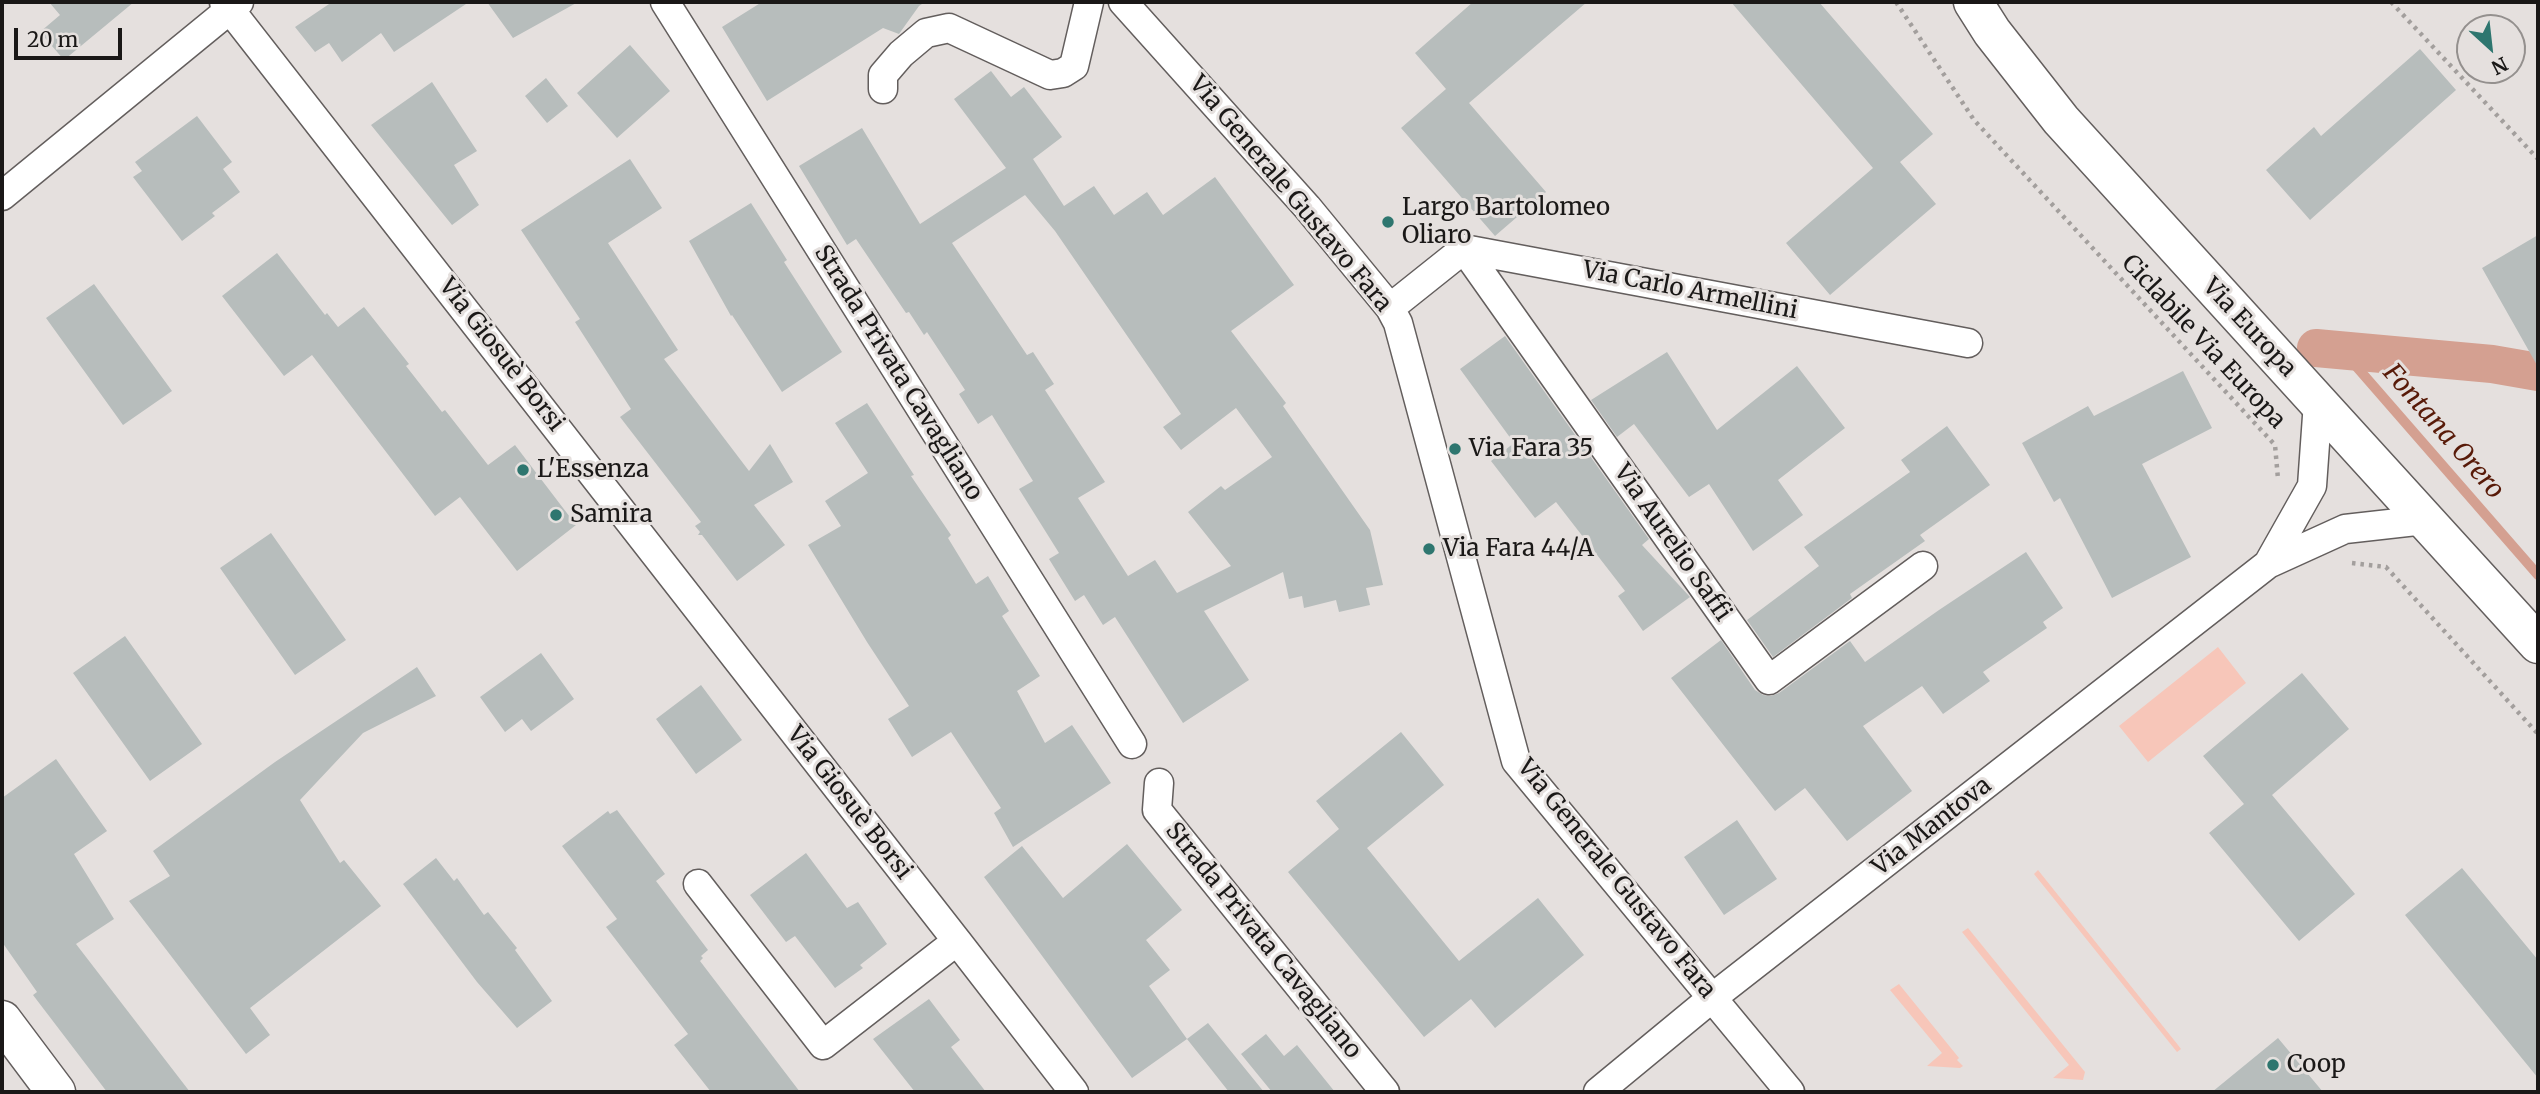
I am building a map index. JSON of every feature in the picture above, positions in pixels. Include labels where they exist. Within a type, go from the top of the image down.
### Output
[{"type":"main road","name":"Via Europa","points":[[1973,2],[1992,32],[2061,120],[2538,644]]},
{"type":"main road","points":[[2,1020],[56,1092]]},
{"type":"street","name":"Strada Privata Cavagliano","points":[[665,2],[1132,744]]},
{"type":"street","points":[[883,89],[883,75],[901,54],[926,33],[949,28],[1050,75],[1063,74],[1074,66],[1088,2]]},
{"type":"street","name":"Via Generale Gustavo Fara","points":[[1123,2],[1307,207],[1390,308],[1398,323],[1516,761],[1790,1092]]},
{"type":"street","points":[[2,196],[231,4]]},
{"type":"street","name":"Via Giosuè Borsi","points":[[231,4],[1074,1092]]},
{"type":"street","points":[[1390,308],[1464,249]]},
{"type":"street","name":"Via Carlo Armellini","points":[[1464,249],[1968,343]]},
{"type":"street","name":"Via Aurelio Saffi","points":[[1464,249],[1769,680],[1923,566]]},
{"type":"street","name":"Via Mantova","points":[[2268,564],[2312,486],[2318,402]]},
{"type":"street","name":"Via Mantova","points":[[1598,1092],[1712,998],[2268,564],[2345,529],[2425,520]]},
{"type":"street","name":"Strada Privata Cavagliano","points":[[1159,783],[1157,810],[1385,1092]]},
{"type":"street","points":[[698,884],[823,1045],[957,941]]},
{"type":"path","name":"Ciclabile Via Europa","points":[[1896,2],[1973,120],[2275,445],[2279,503],[2293,520]]},
{"type":"path","points":[[2391,2],[2538,159]]},
{"type":"path","points":[[2312,544],[2325,561],[2386,567],[2538,734]]},
{"type":"shaded area","points":[[2218,647],[2246,683],[2148,762],[2119,726]]},
{"type":"shaded area","points":[[2038,870],[2181,1049],[2177,1052],[2034,874]]},
{"type":"shaded area","points":[[1968,928],[2085,1072],[2083,1080],[2053,1078],[2069,1065],[1962,932]]},
{"type":"shaded area","points":[[1899,984],[1963,1066],[1927,1066],[1942,1053],[1890,990]]},
{"type":"building","points":[[49,2],[134,2],[64,60],[40,32],[60,15]]},
{"type":"building","points":[[332,2],[469,2],[394,52],[381,33],[342,62],[329,43],[315,52],[295,27]]},
{"type":"building","points":[[487,2],[578,2],[513,38]]},
{"type":"building","points":[[762,2],[925,2],[919,6],[899,34],[883,28],[767,101],[722,27]]},
{"type":"building","points":[[1473,2],[1587,2],[1469,103],[1546,192],[1495,236],[1401,128],[1446,89],[1415,53]]},
{"type":"building","points":[[1731,2],[1819,2],[1933,134],[1900,162],[1936,204],[1830,295],[1786,243],[1873,168]]},
{"type":"building","points":[[630,45],[670,91],[617,138],[577,93]]},
{"type":"building","points":[[2420,49],[2456,90],[2310,220],[2266,170],[2314,127],[2321,136]]},
{"type":"building","points":[[991,71],[1011,97],[1024,87],[1062,137],[1033,159],[1064,206],[1094,186],[1114,215],[1147,192],[1163,215],[1215,177],[1294,285],[1231,331],[1286,403],[1283,406],[1370,530],[1383,585],[1366,588],[1370,605],[1339,612],[1336,600],[1304,608],[1302,596],[1289,599],[1283,572],[1204,611],[1249,680],[1183,723],[1115,617],[1103,625],[1084,595],[1075,601],[1049,559],[1059,553],[1019,489],[1033,481],[992,415],[978,424],[959,394],[965,390],[927,332],[924,335],[909,312],[906,313],[856,239],[847,245],[799,166],[862,128],[920,224],[1006,168],[954,99]],"holes":[[[1025,195],[1055,231],[1181,414],[1163,427],[1181,450],[1236,408],[1272,457],[1225,490],[1221,486],[1188,512],[1231,566],[1177,593],[1155,560],[1128,576],[1078,498],[1105,482],[1045,390],[1054,384],[1033,352],[1027,355],[952,243]]]},
{"type":"building","points":[[546,78],[568,106],[547,123],[525,96]]},
{"type":"building","points":[[432,82],[477,151],[454,165],[479,205],[452,225],[371,125]]},
{"type":"building","points":[[197,116],[232,162],[223,169],[240,192],[212,213],[215,216],[182,241],[133,177],[142,171],[135,162]]},
{"type":"building","points":[[630,159],[662,208],[608,243],[678,350],[664,359],[749,471],[770,444],[793,482],[754,505],[785,545],[737,581],[702,535],[698,535],[700,532],[695,526],[701,522],[620,417],[631,409],[575,322],[580,319],[521,230]]},
{"type":"building","points":[[751,203],[787,260],[784,262],[842,352],[782,392],[731,316],[689,241]]},
{"type":"building","points":[[2538,235],[2538,367],[2482,268]]},
{"type":"building","points":[[277,253],[325,315],[327,313],[338,327],[364,307],[409,364],[406,366],[442,412],[445,410],[488,465],[515,445],[576,525],[517,571],[460,497],[435,516],[312,355],[284,376],[222,296]]},
{"type":"building","points":[[94,284],[172,391],[123,425],[46,318]]},
{"type":"building","points":[[1505,336],[1649,539],[1642,545],[1690,597],[1643,631],[1618,596],[1625,591],[1556,502],[1535,518],[1491,461],[1514,443],[1460,369]]},
{"type":"building","points":[[1667,352],[1717,430],[1797,366],[1845,428],[1778,480],[1803,515],[1753,551],[1709,484],[1689,497],[1634,424],[1617,437],[1591,400]]},
{"type":"building","points":[[2183,371],[2212,428],[2142,464],[2191,557],[2112,598],[2060,498],[2054,502],[2022,443],[2088,406],[2094,416]]},
{"type":"building","points":[[867,403],[951,535],[948,538],[976,584],[988,576],[1009,611],[1002,616],[1040,676],[1017,691],[1045,743],[1072,725],[1111,783],[1013,847],[994,813],[1001,808],[951,732],[912,757],[888,719],[909,706],[808,545],[841,526],[825,501],[868,473],[835,423]]},
{"type":"building","points":[[1947,426],[1990,485],[1920,535],[1925,541],[1850,594],[1852,598],[1773,657],[1747,620],[1819,566],[1804,547],[1910,472],[1901,460]]},
{"type":"building","points":[[271,533],[346,640],[295,675],[220,568]]},
{"type":"building","points":[[2026,552],[2063,608],[2043,622],[2047,628],[1983,672],[1990,681],[1943,714],[1922,686],[1863,726],[1912,791],[1847,841],[1805,788],[1775,811],[1671,678],[1721,640],[1755,690],[1771,696],[1779,693],[1850,641],[1865,662]]},
{"type":"building","points":[[125,636],[202,744],[150,781],[73,673]]},
{"type":"building","points":[[541,653],[574,699],[531,731],[522,719],[505,732],[480,697]]},
{"type":"building","points":[[417,667],[436,696],[363,733],[300,800],[340,863],[344,860],[381,906],[250,1008],[270,1035],[246,1054],[129,901],[170,876],[153,851],[275,762]]},
{"type":"building","points":[[2302,673],[2349,729],[2272,795],[2355,894],[2299,941],[2209,833],[2244,804],[2203,756]]},
{"type":"building","points":[[701,685],[742,740],[696,774],[656,719]]},
{"type":"building","points":[[1401,732],[1444,785],[1367,848],[1459,961],[1538,898],[1584,955],[1495,1028],[1471,999],[1424,1037],[1288,872],[1339,829],[1316,801]]},
{"type":"building","points":[[56,759],[107,831],[74,854],[114,919],[76,944],[190,1092],[107,1092],[33,995],[37,992],[2,942],[2,798]]},
{"type":"building","points":[[617,810],[665,874],[656,881],[708,950],[701,956],[703,958],[700,961],[800,1092],[711,1092],[674,1045],[688,1034],[606,927],[617,919],[562,846],[608,811],[610,814]]},
{"type":"building","points":[[1737,820],[1777,879],[1724,915],[1684,857]]},
{"type":"building","points":[[1127,844],[1182,910],[1146,940],[1170,970],[1149,986],[1187,1039],[1132,1078],[984,877],[1022,846],[1063,898]]},
{"type":"building","points":[[806,853],[847,908],[858,902],[887,944],[860,965],[863,968],[835,988],[795,936],[786,942],[750,895]]},
{"type":"building","points":[[436,858],[454,881],[457,878],[484,915],[488,912],[517,948],[515,950],[552,1001],[517,1028],[477,982],[403,884]]},
{"type":"building","points":[[2462,868],[2538,960],[2538,1078],[2405,915]]},
{"type":"building","points":[[929,999],[960,1040],[951,1047],[986,1092],[915,1092],[873,1039]]},
{"type":"building","points":[[1208,1023],[1264,1092],[1229,1092],[1187,1039]]},
{"type":"building","points":[[1266,1034],[1284,1056],[1297,1045],[1335,1092],[1272,1092],[1241,1054]]},
{"type":"building","name":"Coop","points":[[2278,1038],[2323,1092],[2212,1092]]},
{"type":"waterway","points":[[2316,348],[2492,364],[2538,372]]},
{"type":"waterway","name":"Fontana Orero","points":[[2342,350],[2538,575]]},
{"type":"place","name":"Largo Bartolomeo Oliaro","points":[[1388,222]]},
{"type":"place","name":"Via Fara 35","points":[[1455,449]]},
{"type":"place","name":"L'Essenza","points":[[523,470]]},
{"type":"place","name":"Samira","points":[[556,515]]},
{"type":"place","name":"Via Fara 44/A","points":[[1429,549]]},
{"type":"place","name":"Coop","points":[[2273,1065]]}]
